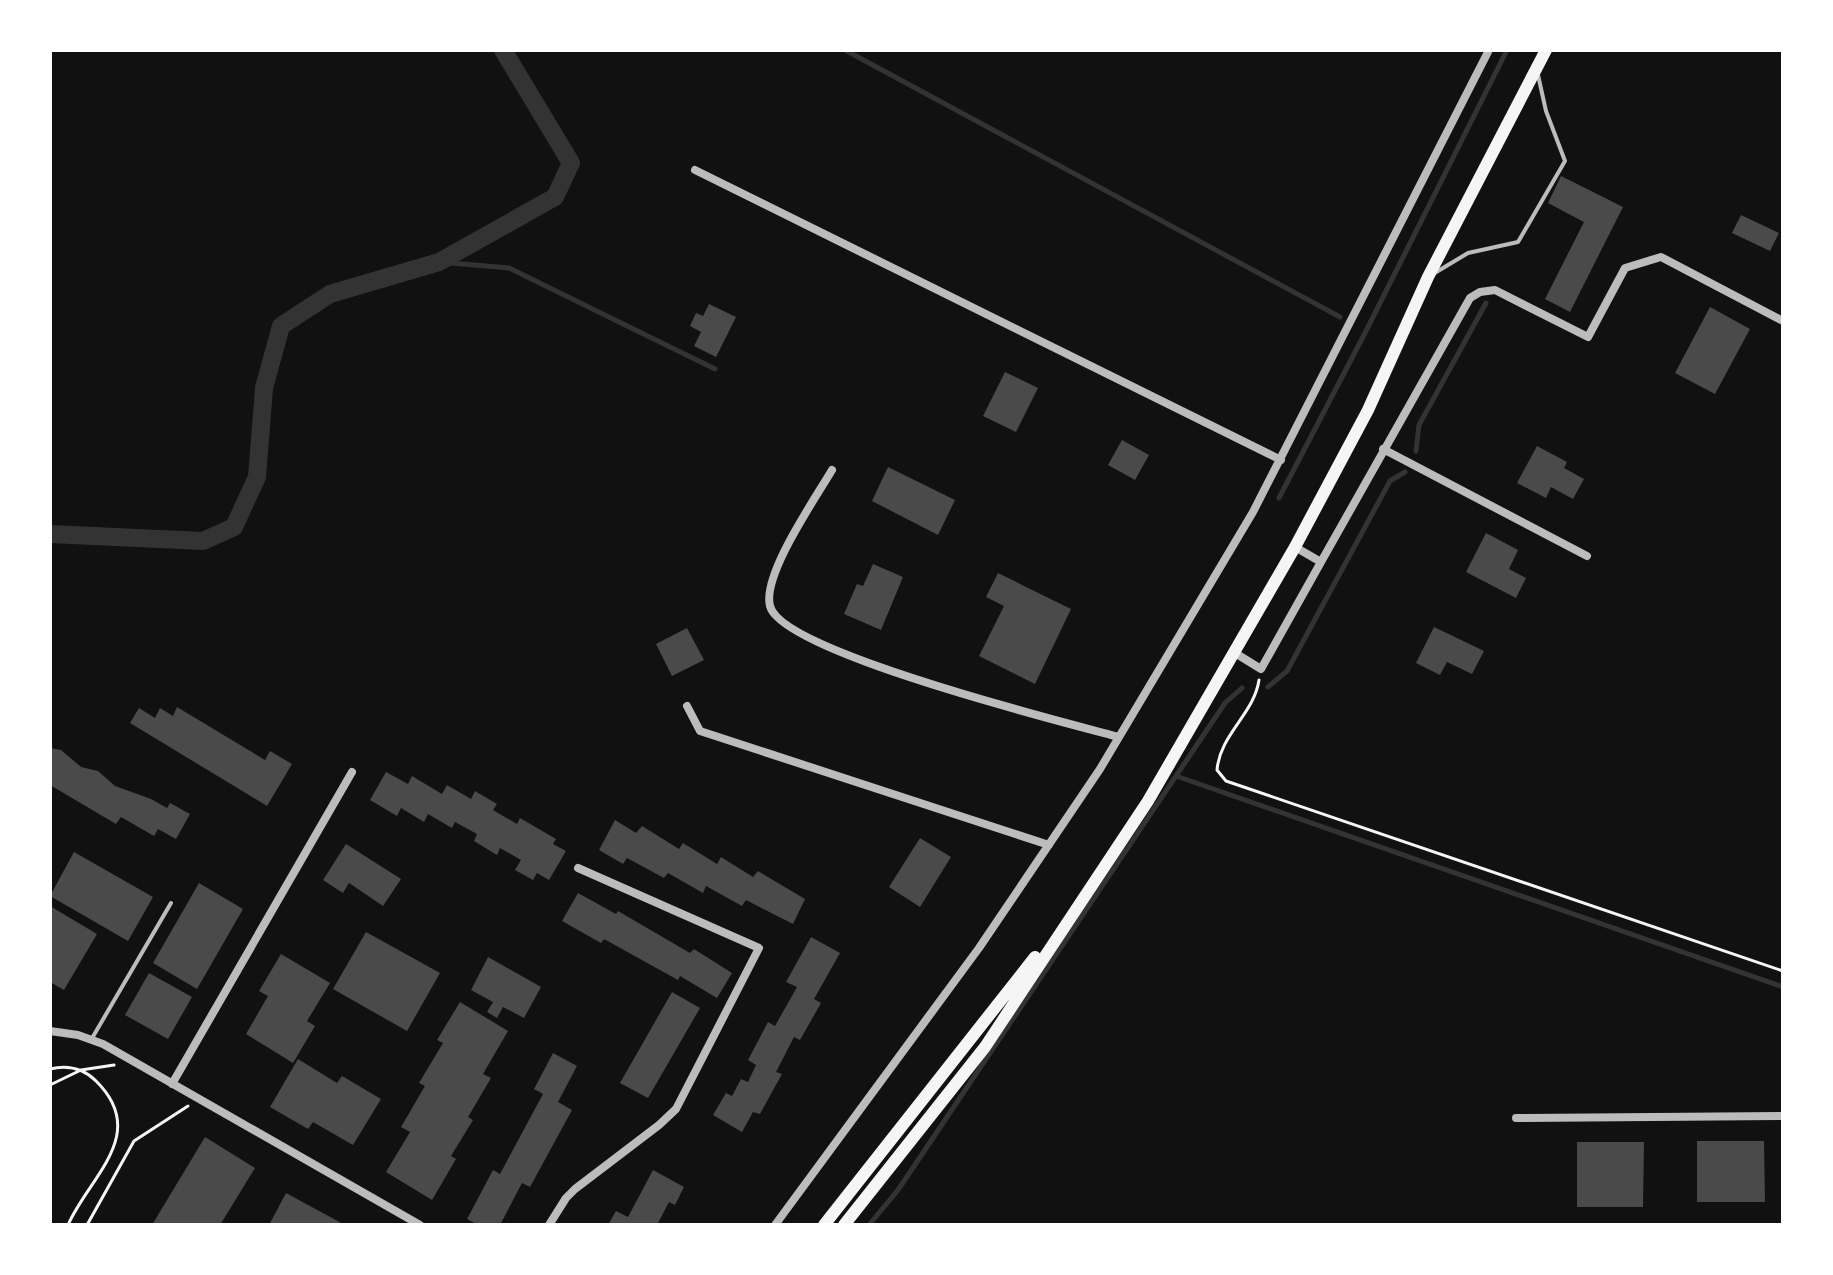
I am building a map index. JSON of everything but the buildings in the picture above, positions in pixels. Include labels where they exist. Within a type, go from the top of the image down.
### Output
[{"type":"main road","points":[[844,1225],[985,1047],[1148,801],[1295,547],[1368,410],[1428,277],[1546,50]]},
{"type":"main road","points":[[824,1225],[1082,898]]},
{"type":"street","points":[[775,1225],[979,948],[1119,737],[1253,512],[1489,50]]},
{"type":"street","points":[[695,170],[1281,460]]},
{"type":"street","points":[[1235,653],[1261,669],[1470,298],[1480,292],[1495,290],[1588,337],[1625,268],[1661,257],[1783,321]]},
{"type":"street","points":[[1383,449],[1587,556]]},
{"type":"street","points":[[832,470],[777,565],[769,590],[770,608],[778,620],[822,643],[893,673],[1119,737]]},
{"type":"street","points":[[1295,547],[1321,562]]},
{"type":"street","points":[[687,706],[700,731],[1049,845]]},
{"type":"street","points":[[172,1084],[352,772]]},
{"type":"street","points":[[549,1225],[575,1189],[676,1109],[759,948],[578,868]]},
{"type":"street","points":[[50,1031],[91,1040],[420,1225]]},
{"type":"street","points":[[1516,1118],[1783,1116]]},
{"type":"lane","points":[[1428,277],[1468,253],[1518,242],[1565,161],[1546,111],[1537,69]]},
{"type":"lane","points":[[91,1040],[171,903]]},
{"type":"path","points":[[1261,669],[1257,696],[1219,753],[1217,770],[1226,781],[1783,971]]},
{"type":"path","points":[[50,1085],[81,1070],[118,1064]]},
{"type":"path","points":[[50,1069],[60,1066],[81,1070],[98,1083],[107,1094],[119,1134],[110,1156],[69,1224],[75,1225]]},
{"type":"path","points":[[87,1225],[134,1141],[191,1104]]},
{"type":"waterway","points":[[50,534],[203,541],[234,527],[257,477],[264,388],[281,326],[330,294],[439,262],[555,197],[571,163],[503,50]]},
{"type":"waterway","points":[[845,50],[1340,317]]},
{"type":"waterway","points":[[1279,498],[1507,50]]},
{"type":"waterway","points":[[439,262],[509,268],[715,369]]},
{"type":"waterway","points":[[1416,451],[1419,425],[1486,303]]},
{"type":"waterway","points":[[1268,687],[1287,671],[1390,481],[1405,472]]},
{"type":"waterway","points":[[869,1225],[898,1190],[1225,703],[1242,688]]},
{"type":"waterway","points":[[1176,776],[1783,987]]}]
